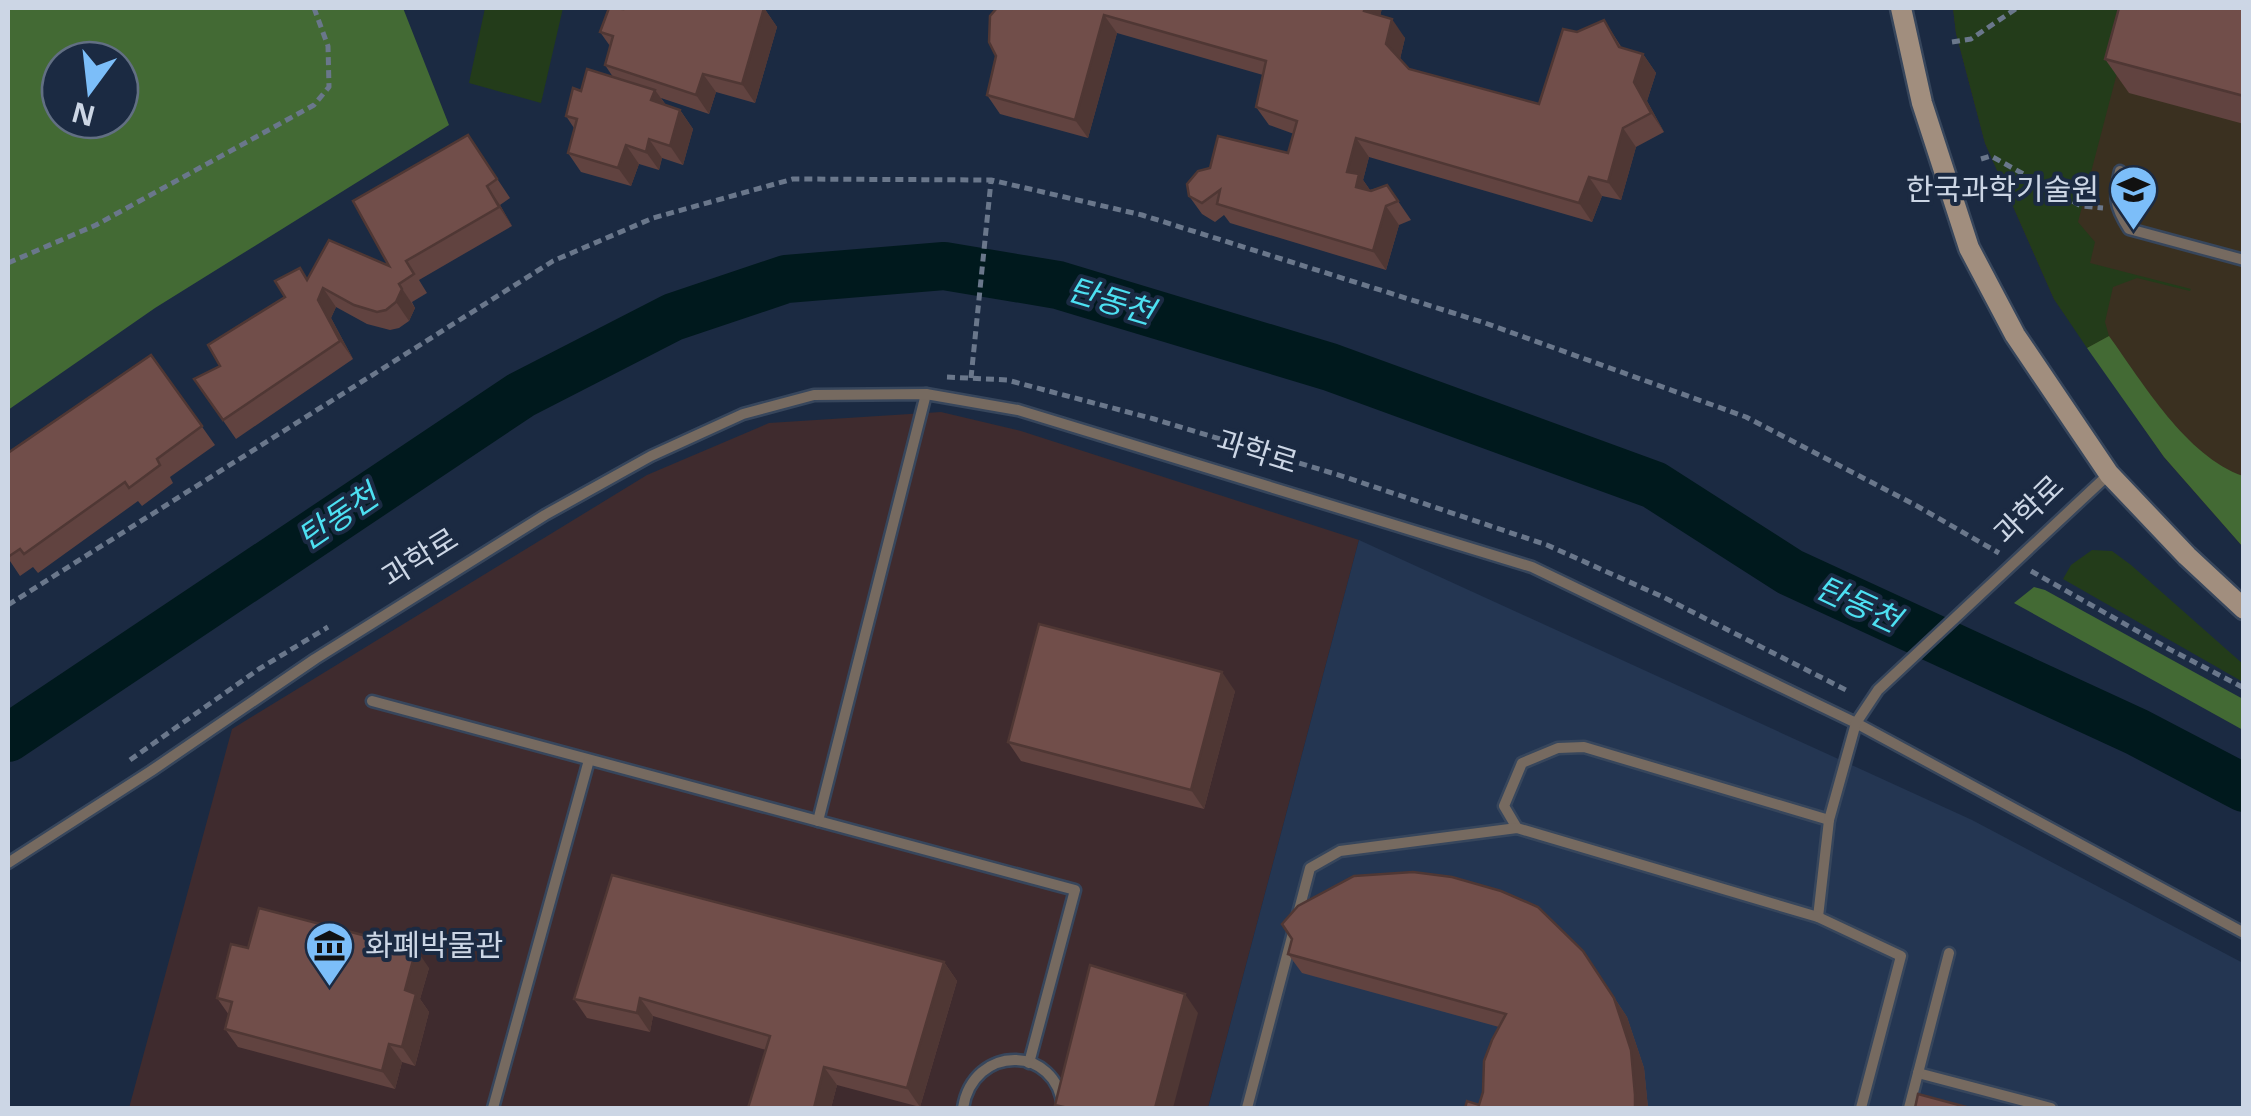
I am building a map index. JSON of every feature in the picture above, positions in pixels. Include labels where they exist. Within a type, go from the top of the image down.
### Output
[{"type":"main road","name":"과학로","points":[[1901,8],[1922,103],[1969,248],[2015,334],[2109,474],[2244,609]]},
{"type":"lane","points":[[2120,171],[2116,209],[2129,228],[2244,260]]},
{"type":"lane","name":"과학로","points":[[8,863],[152,771],[315,659],[545,515],[650,456],[744,414],[814,396],[926,394],[1018,410],[1532,567],[1856,723],[1878,690],[2109,474]]},
{"type":"lane","points":[[818,821],[926,394]]},
{"type":"lane","points":[[372,701],[1075,890],[1029,1063]]},
{"type":"lane","points":[[1818,917],[1829,820],[1856,723],[2244,932]]},
{"type":"lane","points":[[1517,828],[1504,806],[1522,762],[1558,748],[1584,747],[1829,820]]},
{"type":"lane","points":[[493,1108],[589,760]]},
{"type":"lane","points":[[1247,1108],[1310,868],[1340,851],[1517,828],[1818,917],[1901,956],[1861,1108]]},
{"type":"lane","points":[[1909,1108],[1949,952]]},
{"type":"lane","points":[[963,1108],[966,1090],[976,1076],[989,1065],[1005,1060],[1022,1060],[1050,1076],[1058,1088],[1062,1108]]},
{"type":"lane","points":[[1918,1073],[2051,1108]]},
{"type":"path","points":[[8,263],[96,225],[314,104],[328,87],[328,46],[314,8]]},
{"type":"path","points":[[1952,42],[1971,39],[2017,8]]},
{"type":"path","points":[[1981,159],[1991,156],[2082,206],[2116,209]]},
{"type":"path","points":[[8,605],[553,261],[653,218],[792,179],[991,180],[1142,215],[1485,323],[1746,418],[1992,549]]},
{"type":"path","points":[[968,401],[991,180]]},
{"type":"path","points":[[2048,579],[2244,688]]},
{"type":"shaded area","name":"한국과학기술원","points":[[1953,8],[2243,8],[2243,547],[2164,457],[2054,299],[1985,143]]},
{"type":"shaded area","points":[[941,412],[1021,431],[1359,540],[1208,1108],[129,1108],[232,729],[647,475],[769,423]]},
{"type":"shaded area","points":[[1359,540],[1972,820],[2243,963],[2243,1108],[1208,1108]]},
{"type":"green space","points":[[8,8],[403,8],[449,125],[155,308],[8,410]]},
{"type":"green space","points":[[485,8],[563,8],[541,103],[469,83]]},
{"type":"green space","points":[[1953,8],[2134,8],[2078,222],[2095,242],[2090,263],[2190,291],[2137,278],[2113,287],[2105,322],[2109,336],[2087,348],[2054,299],[1985,143]]},
{"type":"green space","points":[[2109,336],[2151,396],[2185,435],[2222,466],[2243,476],[2243,547],[2164,457],[2087,348]]},
{"type":"green space","points":[[2092,550],[2112,551],[2131,565],[2243,664],[2243,682],[2063,579],[2071,565]]},
{"type":"green space","points":[[2034,587],[2243,699],[2243,730],[2014,603]]},
{"type":"building","points":[[609,8],[764,8],[742,84],[703,74],[696,95],[605,65],[613,36],[600,32]]},
{"type":"building","points":[[997,8],[1365,8],[1364,11],[1392,19],[1386,44],[1409,69],[1539,104],[1563,29],[1577,32],[1604,20],[1619,47],[1643,54],[1634,82],[1651,113],[1623,128],[1608,182],[1589,177],[1579,203],[1356,138],[1347,172],[1359,174],[1356,187],[1371,191],[1387,185],[1398,201],[1386,206],[1373,251],[1217,204],[1220,190],[1202,203],[1189,196],[1187,184],[1198,171],[1210,168],[1218,136],[1288,153],[1297,121],[1256,107],[1266,61],[1104,15],[1075,120],[987,95],[996,56],[989,42],[990,16]]},
{"type":"building","points":[[2119,8],[2244,8],[2244,96],[2105,59]]},
{"type":"building","points":[[587,69],[655,90],[651,100],[680,110],[670,146],[649,139],[646,152],[626,145],[618,168],[568,153],[577,119],[566,116],[573,88],[581,91]]},
{"type":"building","points":[[468,135],[497,179],[487,186],[499,207],[406,261],[414,274],[399,284],[402,289],[396,302],[386,310],[377,312],[354,305],[323,288],[318,300],[340,341],[223,420],[194,379],[220,366],[208,345],[285,297],[275,281],[300,268],[307,280],[329,240],[389,266],[353,201]]},
{"type":"building","points":[[151,355],[202,426],[157,459],[160,465],[129,488],[125,482],[24,554],[20,549],[8,557],[8,453]]},
{"type":"building","points":[[1039,624],[1222,672],[1191,790],[1008,742]]},
{"type":"building","points":[[1413,872],[1452,877],[1538,907],[1583,951],[1614,998],[1631,1050],[1635,1108],[1465,1108],[1467,1101],[1479,1105],[1484,1061],[1506,1014],[1288,954],[1292,939],[1282,924],[1298,906],[1354,876]]},
{"type":"building","points":[[612,875],[944,962],[907,1088],[824,1067],[814,1108],[748,1108],[770,1036],[640,998],[637,1013],[574,999]]},
{"type":"building","name":"화폐박물관","points":[[259,908],[416,949],[405,990],[416,994],[402,1047],[389,1044],[382,1071],[225,1029],[232,1002],[217,998],[231,944],[248,948]]},
{"type":"building","points":[[1090,965],[1185,994],[1155,1108],[1055,1105]]},
{"type":"building","points":[[1918,1094],[1970,1108],[1915,1108]]},
{"type":"waterway","name":"탄동천","points":[[8,738],[521,395],[673,317],[786,279],[944,266],[1058,285],[1330,367],[1654,485],[1790,572],[2137,732],[2244,788]]},
{"type":"place","name":"한국과학기술원","points":[[2134,232]]},
{"type":"place","name":"화폐박물관","points":[[330,988]]}]
